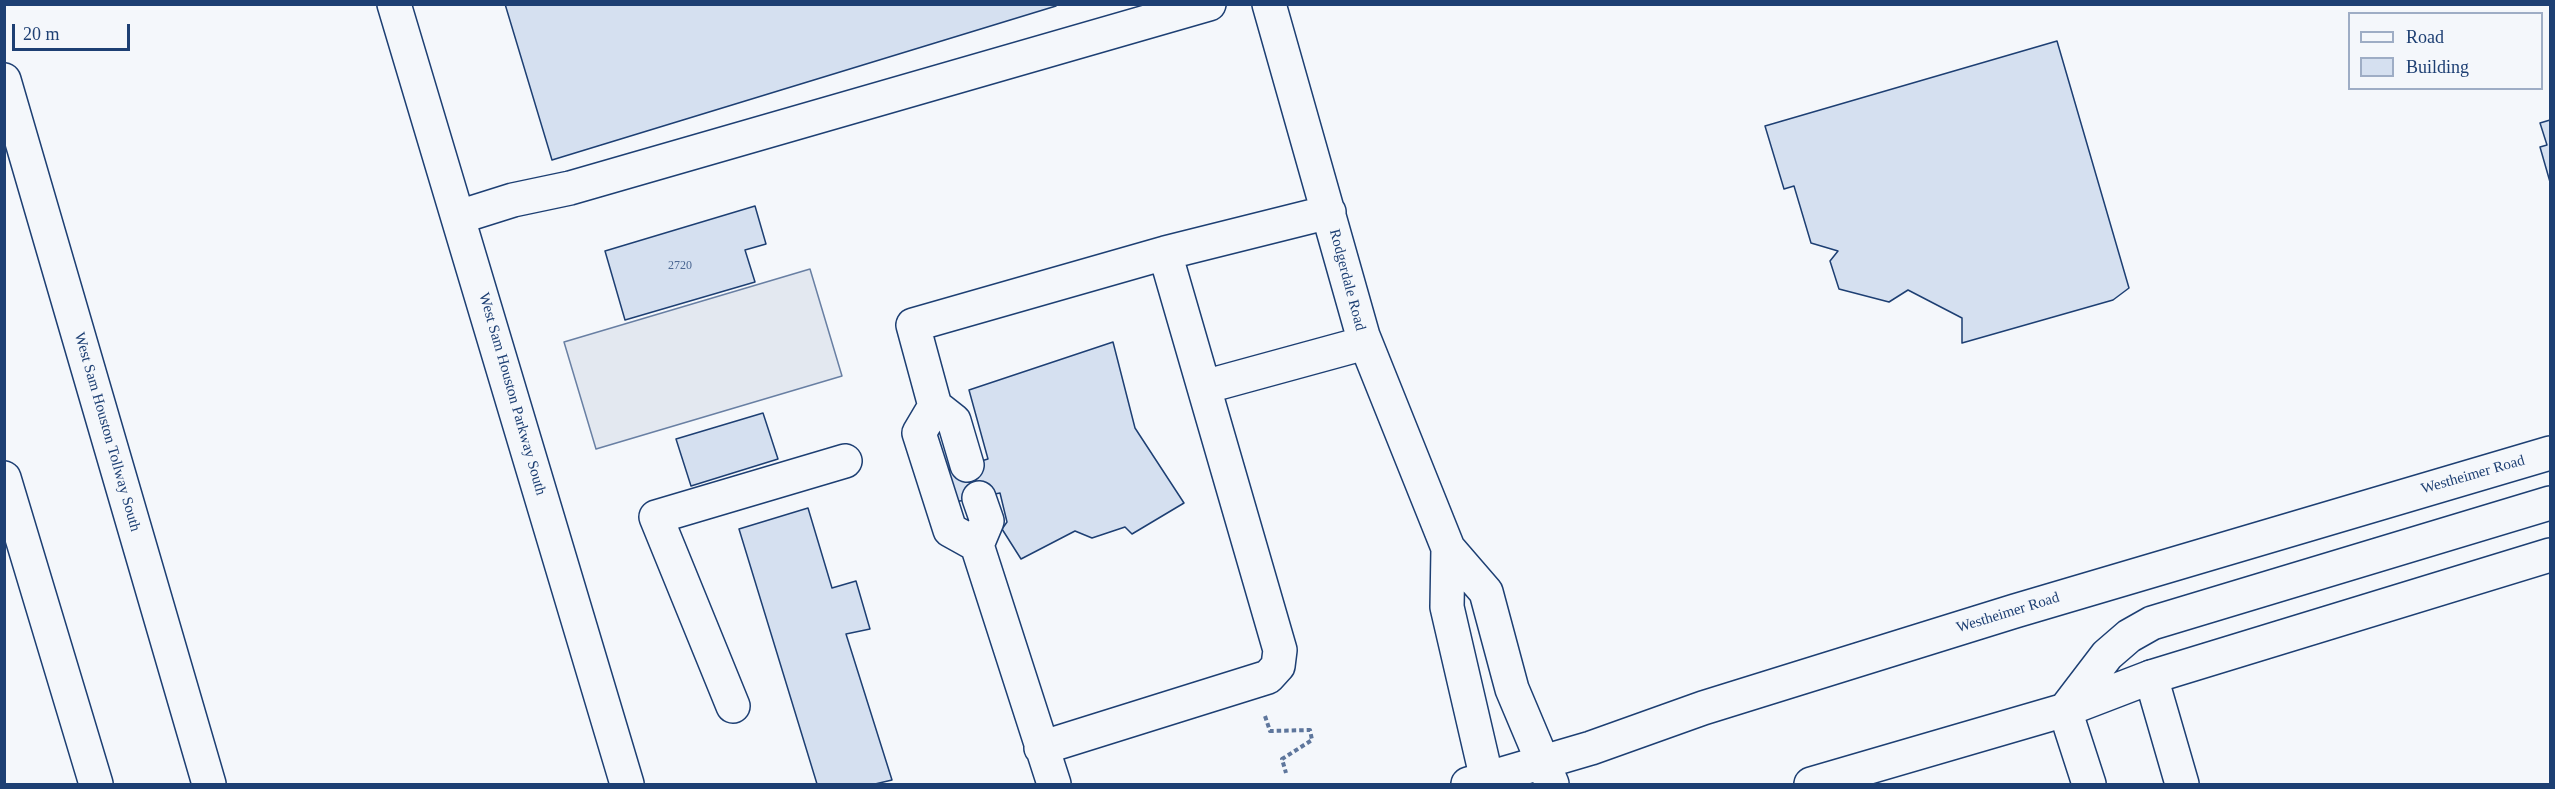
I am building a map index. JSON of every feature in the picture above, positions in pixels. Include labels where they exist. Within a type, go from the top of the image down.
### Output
[{"type":"main road","name":"West Sam Houston Parkway South","points":[[394,4],[627,784]]},
{"type":"main road","points":[[459,217],[513,200],[570,188],[1127,16],[1209,4]]},
{"type":"main road","name":"Rodgerdale Road","points":[[1269,4],[1365,343],[1448,548],[1486,592],[1512,688],[1547,773]]},
{"type":"main road","name":"West Sam Houston Tollway South","points":[[4,80],[209,784]]},
{"type":"main road","points":[[967,465],[954,421],[934,406],[913,325],[1165,253],[1329,212]]},
{"type":"main road","points":[[1041,748],[1268,677],[1278,666],[1280,650],[1165,253]]},
{"type":"main road","points":[[1204,387],[1365,343]]},
{"type":"main road","points":[[934,406],[919,433],[950,531],[980,555]]},
{"type":"main road","name":"Westheimer Road","points":[[1481,783],[1547,773],[2015,611],[2550,453]]},
{"type":"main road","points":[[733,706],[656,517],[845,461]]},
{"type":"main road","points":[[4,478],[96,784]]},
{"type":"main road","points":[[979,498],[987,521],[980,555],[1054,784]]},
{"type":"main road","points":[[2065,710],[2107,655],[2129,636],[2152,623],[2550,503]]},
{"type":"main road","name":"Rodgerdale Road","points":[[1448,548],[1447,607],[1481,783]]},
{"type":"main road","points":[[1811,784],[2065,710],[2151,677],[2550,555]]},
{"type":"main road","points":[[2151,677],[2182,784]]},
{"type":"main road","points":[[2065,710],[2089,784]]},
{"type":"path","points":[[1254,680],[1269,731],[1310,730],[1312,740],[1282,759],[1286,773]]},
{"type":"shaded area","points":[[810,269],[842,376],[596,449],[564,342]]},
{"type":"building","points":[[505,4],[1056,4],[1056,6],[552,160]]},
{"type":"building","points":[[2057,41],[2129,288],[2113,300],[1962,343],[1962,318],[1908,290],[1889,302],[1839,289],[1830,261],[1838,251],[1811,243],[1794,186],[1784,189],[1765,126]]},
{"type":"building","points":[[2550,120],[2550,182],[2540,147],[2547,145],[2540,123]]},
{"type":"building","points":[[755,206],[766,244],[745,250],[755,282],[625,320],[605,251]]},
{"type":"building","points":[[1113,342],[1135,428],[1184,503],[1132,534],[1125,527],[1092,538],[1075,531],[1021,559],[1002,529],[1007,522],[1000,493],[945,504],[934,474],[988,459],[969,390]]},
{"type":"building","points":[[763,413],[778,459],[691,486],[676,439]]},
{"type":"building","points":[[808,508],[832,588],[856,581],[870,629],[846,634],[892,780],[875,784],[817,784],[739,529]]}]
